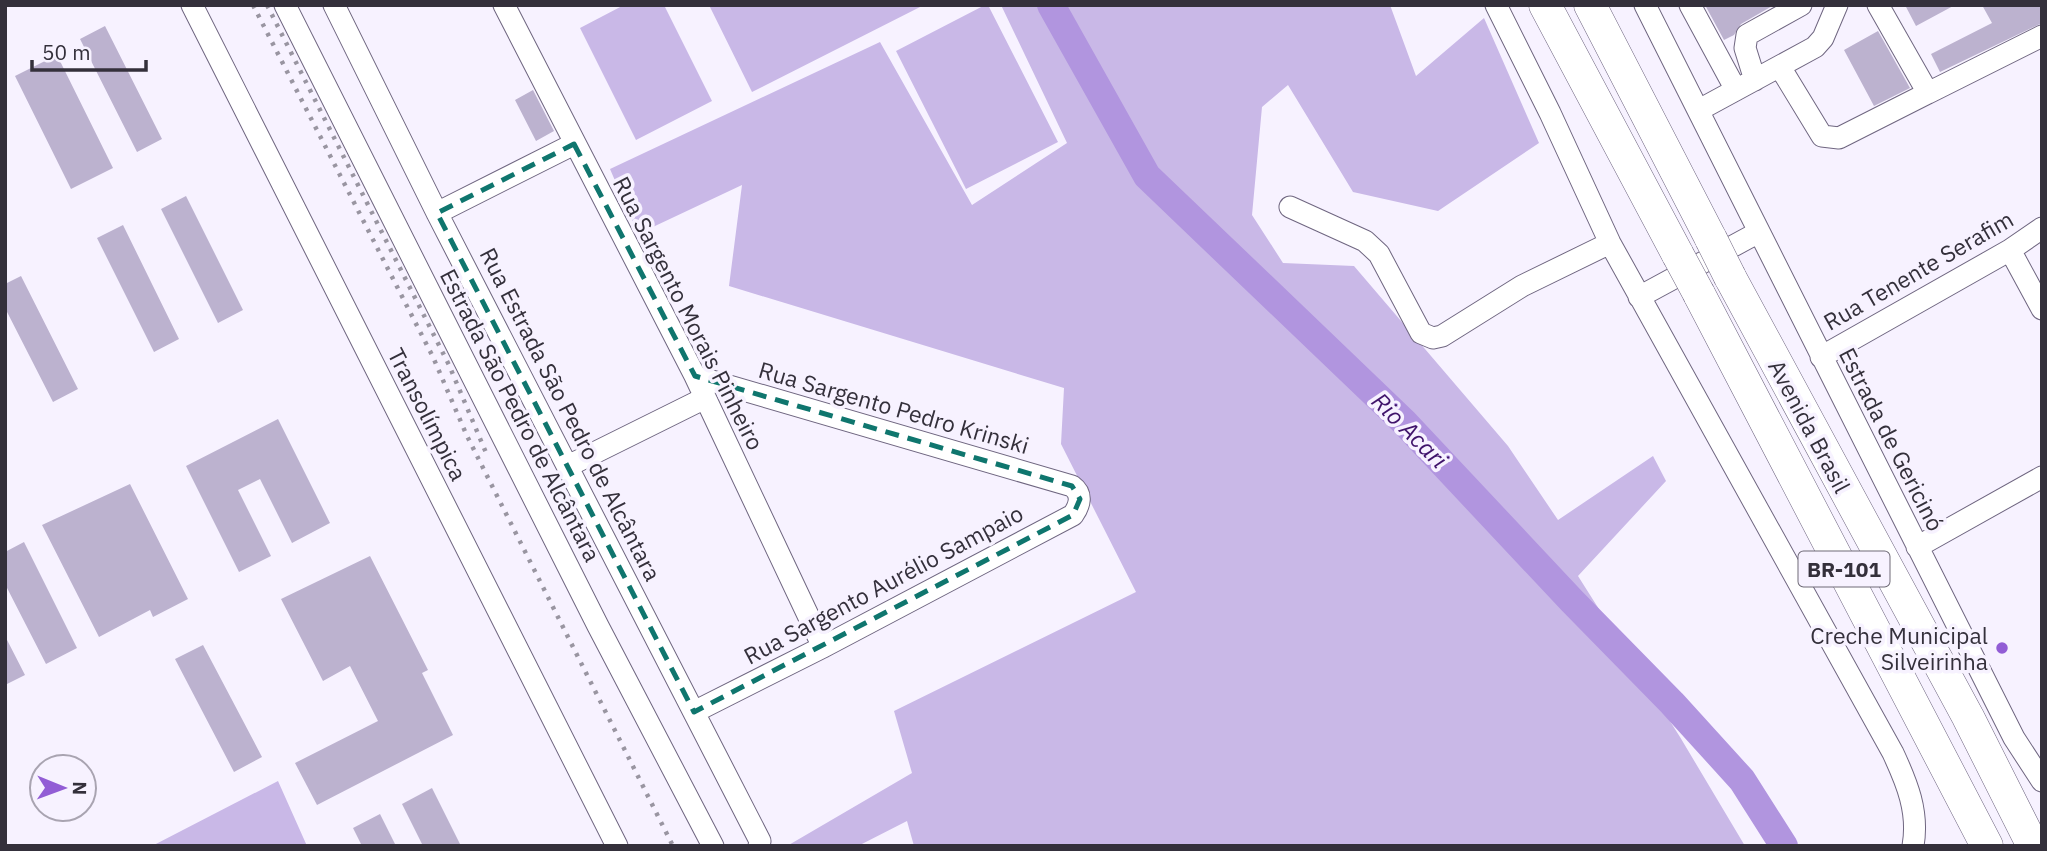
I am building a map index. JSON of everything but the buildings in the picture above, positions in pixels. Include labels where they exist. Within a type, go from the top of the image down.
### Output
[{"type":"highway","name":"Avenida Brasil","points":[[1545,5],[1987,846]]},
{"type":"highway","name":"Avenida Brasil","points":[[1590,5],[1730,277],[2008,794],[2033,846]]},
{"type":"highway","points":[[2008,794],[2042,832]]},
{"type":"street","name":"Transolímpica","points":[[192,5],[617,846]]},
{"type":"street","name":"Rua Estrada São Pedro de Alcântara","points":[[334,5],[437,212],[760,841],[759,846]]},
{"type":"street","name":"Rua Sargento Morais Pinheiro","points":[[504,5],[695,376],[823,647]]},
{"type":"street","points":[[1496,5],[1610,243],[1893,752],[1912,800],[1916,830],[1913,846]]},
{"type":"street","name":"Estrada de Gericinó","points":[[1645,5],[2014,738],[2040,775]]},
{"type":"street","points":[[1690,5],[1735,90]]},
{"type":"street","points":[[1755,80],[1745,48],[1747,36],[1801,5]]},
{"type":"street","points":[[1699,110],[1780,67],[1820,42],[1837,5]]},
{"type":"street","points":[[1878,5],[1928,93]]},
{"type":"street","name":"Estrada São Pedro de Alcântara","points":[[292,7],[598,626],[713,846]]},
{"type":"street","points":[[1780,67],[1822,136],[1839,138],[2042,36]]},
{"type":"street","points":[[437,212],[574,144]]},
{"type":"street","points":[[1290,207],[1365,241],[1379,254],[1421,332],[1433,338],[1442,336],[1522,286],[1610,243]]},
{"type":"street","name":"Rua Tenente Serafim","points":[[1821,356],[2010,250],[2042,228]]},
{"type":"street","points":[[1639,297],[1759,232]]},
{"type":"street","points":[[2010,250],[2042,309]]},
{"type":"street","name":"Rua Sargento Pedro Krinski","points":[[695,376],[1072,486],[1077,490]]},
{"type":"street","points":[[568,466],[705,398]]},
{"type":"street","points":[[1917,547],[2042,477]]},
{"type":"street","name":"Rua Sargento Aurélio Sampaio","points":[[694,712],[823,647],[1073,514],[1080,499],[1077,490]]},
{"type":"highlighted area","points":[[574,144],[695,376],[1072,486],[1080,499],[1073,515],[694,712],[437,213]]},
{"type":"shaded area","points":[[624,5],[664,5],[712,101],[636,140],[580,28]]},
{"type":"shaded area","points":[[709,5],[924,5],[752,92]]},
{"type":"shaded area","points":[[988,5],[1058,142],[966,189],[896,51]]},
{"type":"shaded area","points":[[1001,5],[1390,5],[1416,76],[1484,18],[1539,143],[1438,211],[1353,192],[1288,85],[1262,107],[1252,215],[1283,263],[1354,266],[1508,446],[1558,520],[1653,456],[1666,481],[1578,576],[1745,846],[914,846],[907,821],[858,846],[787,846],[912,773],[894,711],[1136,592],[1061,444],[1064,388],[729,286],[742,185],[638,234],[610,169],[880,42],[972,205],[1067,143]]},
{"type":"shaded area","points":[[278,781],[307,846],[152,846]]},
{"type":"waterway","name":"Rio Acari","points":[[1051,5],[1147,176],[1404,422],[1672,703],[1742,780],[1784,846]]},
{"type":"railway","points":[[253,5],[433,357],[467,436],[673,846]]},
{"type":"railway","points":[[267,5],[449,365],[487,455]]},
{"type":"place","name":"Creche Municipal Silveirinha","points":[[2002,648]]}]
